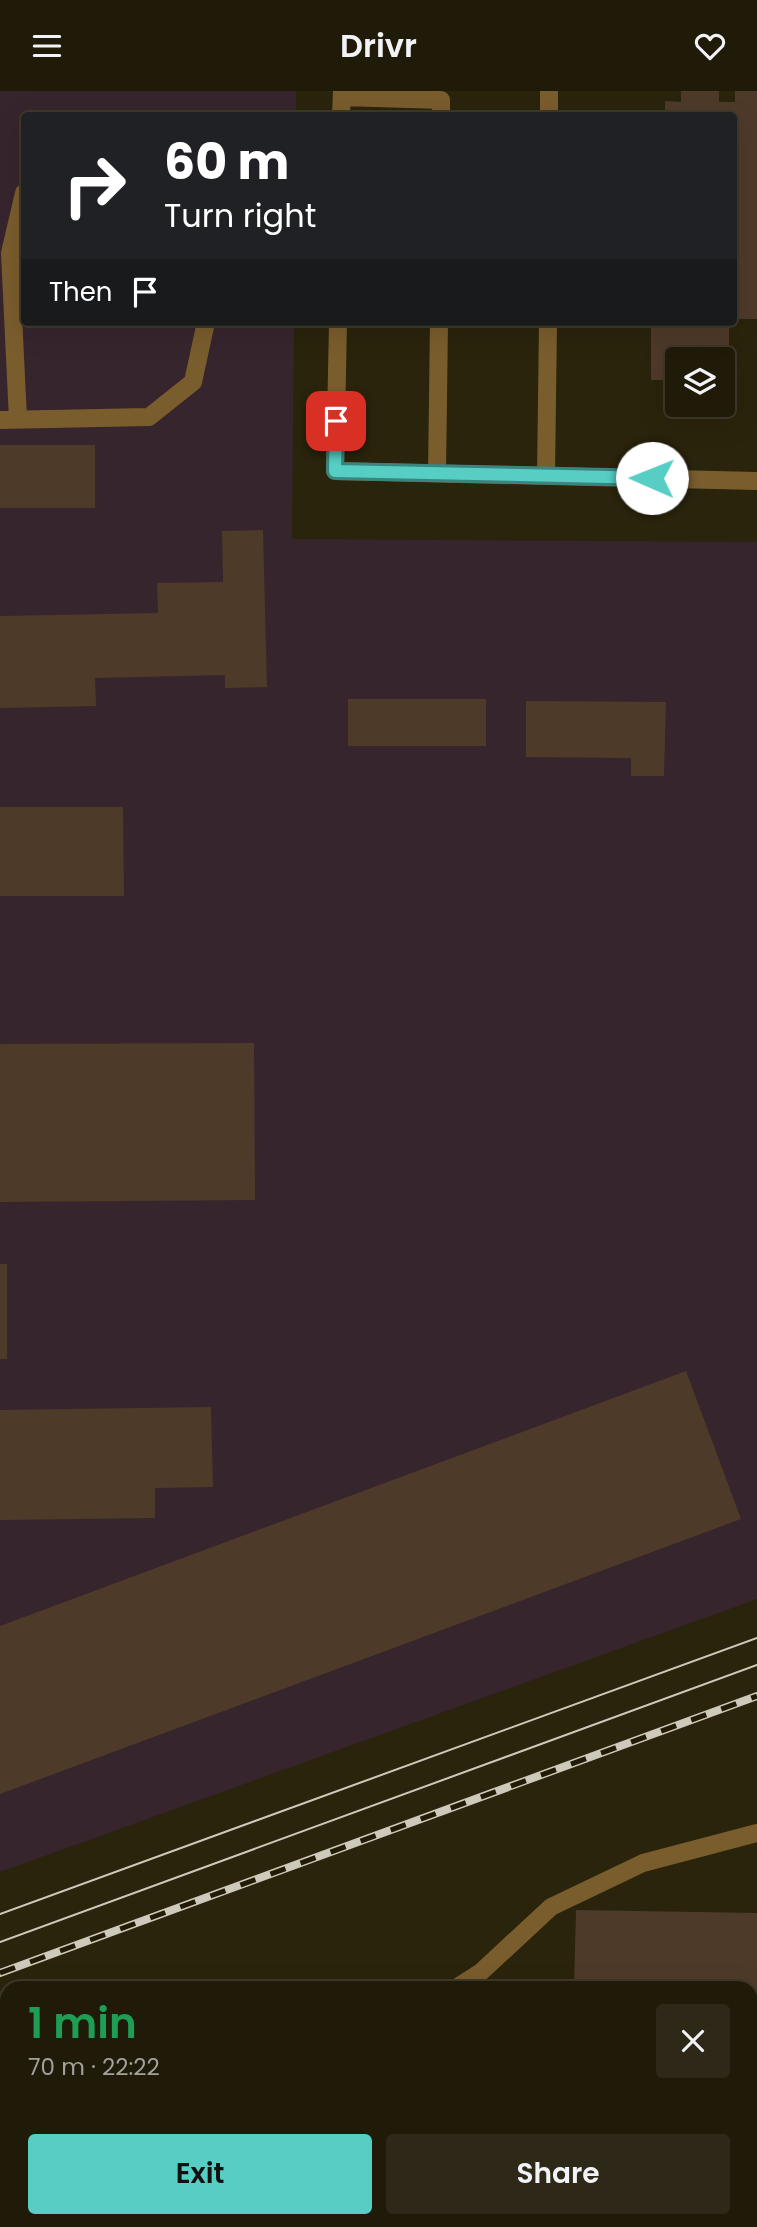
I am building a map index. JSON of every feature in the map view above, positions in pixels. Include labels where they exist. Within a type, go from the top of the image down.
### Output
[{"type":"lane","points":[[549,91],[549,112]]},
{"type":"lane","points":[[341,112],[342,94],[441,100],[441,112]]},
{"type":"lane","points":[[21,206],[10,253],[9,420],[149,417],[193,382],[204,326]]},
{"type":"lane","points":[[338,326],[335,471],[757,481]]},
{"type":"lane","points":[[437,473],[439,326]]},
{"type":"lane","points":[[547,476],[548,326]]},
{"type":"lane","points":[[467,1981],[481,1972],[551,1906],[643,1863],[757,1833]]},
{"type":"shaded area","points":[[0,91],[296,91],[296,112],[21,112],[21,326],[294,326],[292,539],[757,542],[757,1599],[0,1872]]},
{"type":"building","points":[[681,91],[719,91],[719,102],[735,102],[735,91],[757,91],[757,319],[737,319],[737,112],[665,112],[665,101],[681,102]]},
{"type":"building","points":[[651,326],[729,326],[729,347],[665,347],[665,380],[651,380]]},
{"type":"building","points":[[0,445],[95,445],[95,508],[0,508]]},
{"type":"building","points":[[263,530],[267,687],[225,688],[225,675],[95,678],[96,706],[0,708],[0,616],[158,613],[157,583],[223,582],[222,531]]},
{"type":"building","points":[[348,699],[486,699],[486,746],[348,746]]},
{"type":"building","points":[[526,701],[666,702],[664,776],[631,776],[631,758],[526,757]]},
{"type":"building","points":[[0,807],[123,807],[124,896],[0,896]]},
{"type":"building","points":[[254,1043],[255,1200],[0,1202],[0,1044]]},
{"type":"building","points":[[0,1264],[7,1264],[7,1359],[0,1359]]},
{"type":"building","points":[[686,1371],[741,1519],[0,1794],[0,1626]]},
{"type":"building","points":[[211,1407],[213,1487],[155,1488],[155,1518],[0,1520],[0,1410]]},
{"type":"building","points":[[576,1910],[757,1913],[757,1981],[574,1981]]},
{"type":"tram line","points":[[0,1914],[757,1638]]},
{"type":"tram line","points":[[0,1942],[757,1665]]},
{"type":"railway","points":[[0,1973],[757,1696]]},
{"type":"route","points":[[336,421],[335,471],[652,478]]}]
